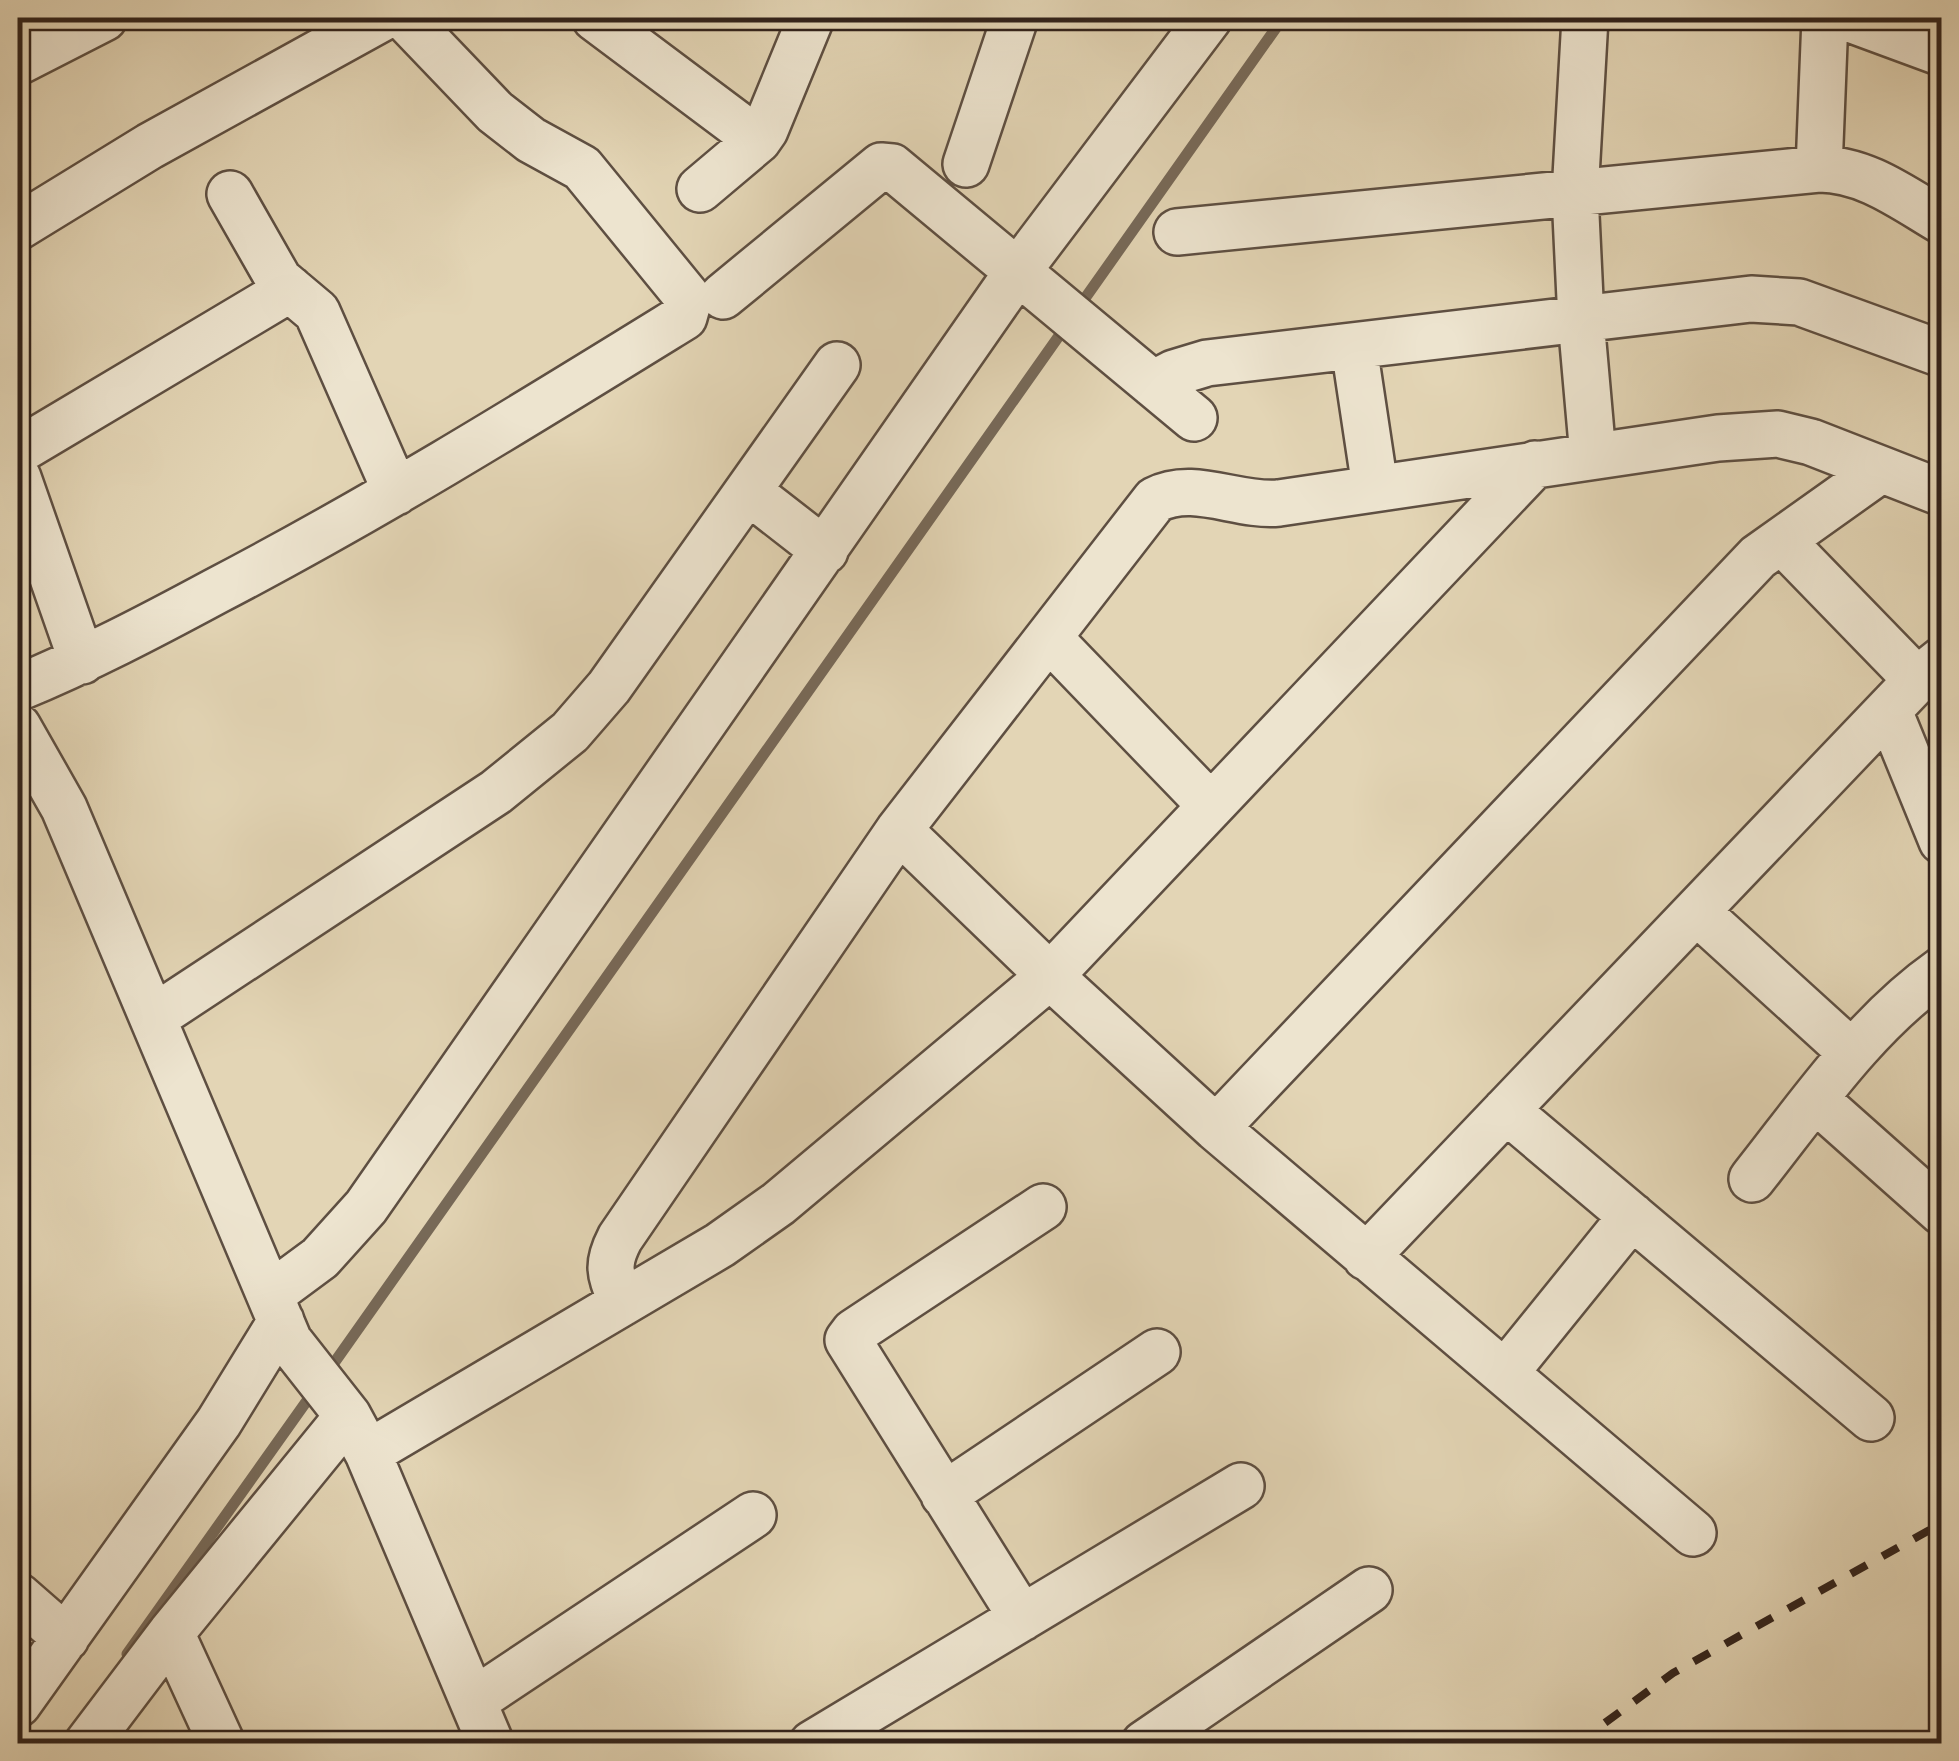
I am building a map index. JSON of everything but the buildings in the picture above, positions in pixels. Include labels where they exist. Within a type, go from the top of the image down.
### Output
[{"type":"street","points":[[18,62],[104,18]]},
{"type":"street","points":[[18,227],[150,146],[382,18]]},
{"type":"street","points":[[18,688],[82,662],[280,558],[684,317],[689,300],[582,168],[531,140],[495,112],[405,18]]},
{"type":"street","points":[[700,189],[758,140],[772,118],[811,18]]},
{"type":"street","points":[[966,164],[1015,18]]},
{"type":"street","points":[[18,1704],[220,1422],[320,1258],[366,1207],[825,551],[1208,18]]},
{"type":"street","points":[[1586,18],[1575,194],[1581,320],[1594,456]]},
{"type":"street","points":[[1819,169],[1825,18]]},
{"type":"street","points":[[1848,18],[1942,53]]},
{"type":"street","points":[[608,22],[758,140]]},
{"type":"street","points":[[723,296],[881,166],[892,167],[1194,418]]},
{"type":"street","points":[[1178,232],[1819,169],[1844,169],[1868,179],[1942,221]]},
{"type":"street","points":[[230,194],[279,280],[317,312],[396,492]]},
{"type":"street","points":[[18,450],[290,288]]},
{"type":"street","points":[[1153,384],[1207,363],[1775,299],[1812,306],[1942,354]]},
{"type":"street","points":[[1354,346],[1375,486]]},
{"type":"street","points":[[153,1018],[496,792],[546,753],[610,687],[837,365]]},
{"type":"street","points":[[622,1303],[610,1271],[612,1254],[620,1238],[899,830],[1155,500],[1173,491],[1264,504],[1718,438],[1778,434],[1811,442],[1942,493]]},
{"type":"street","points":[[87,1744],[171,1633],[350,1421],[622,1303],[720,1245],[778,1204],[1050,976],[1535,464]]},
{"type":"street","points":[[1216,1128],[1758,557],[1879,470]]},
{"type":"street","points":[[18,478],[82,662]]},
{"type":"street","points":[[748,491],[825,551]]},
{"type":"street","points":[[1782,541],[1916,684],[1942,841]]},
{"type":"street","points":[[1049,638],[1211,806]]},
{"type":"street","points":[[1366,1257],[1916,684]]},
{"type":"street","points":[[18,727],[64,808],[280,1319],[350,1421],[491,1744]]},
{"type":"street","points":[[899,830],[1216,1128],[1694,1533]]},
{"type":"street","points":[[1697,912],[1852,1052]]},
{"type":"street","points":[[1752,1180],[1852,1052],[1891,1012],[1942,970]]},
{"type":"street","points":[[1815,1099],[1942,1212]]},
{"type":"street","points":[[1506,1110],[1872,1418]]},
{"type":"street","points":[[1022,1618],[851,1348],[849,1335],[1042,1207]]},
{"type":"street","points":[[1504,1373],[1632,1216]]},
{"type":"street","points":[[944,1495],[1156,1352]]},
{"type":"street","points":[[812,1744],[1242,1486]]},
{"type":"street","points":[[475,1700],[753,1515]]},
{"type":"street","points":[[1144,1744],[1369,1590]]},
{"type":"street","points":[[18,1596],[66,1638]]},
{"type":"street","points":[[171,1633],[222,1744]]},
{"type":"waterway","points":[[1076,311],[1283,18]]},
{"type":"waterway","points":[[327,1373],[1066,326]]},
{"type":"waterway","points":[[127,1654],[316,1388]]},
{"type":"railway","points":[[1576,1744],[1673,1673],[1942,1523]]}]
